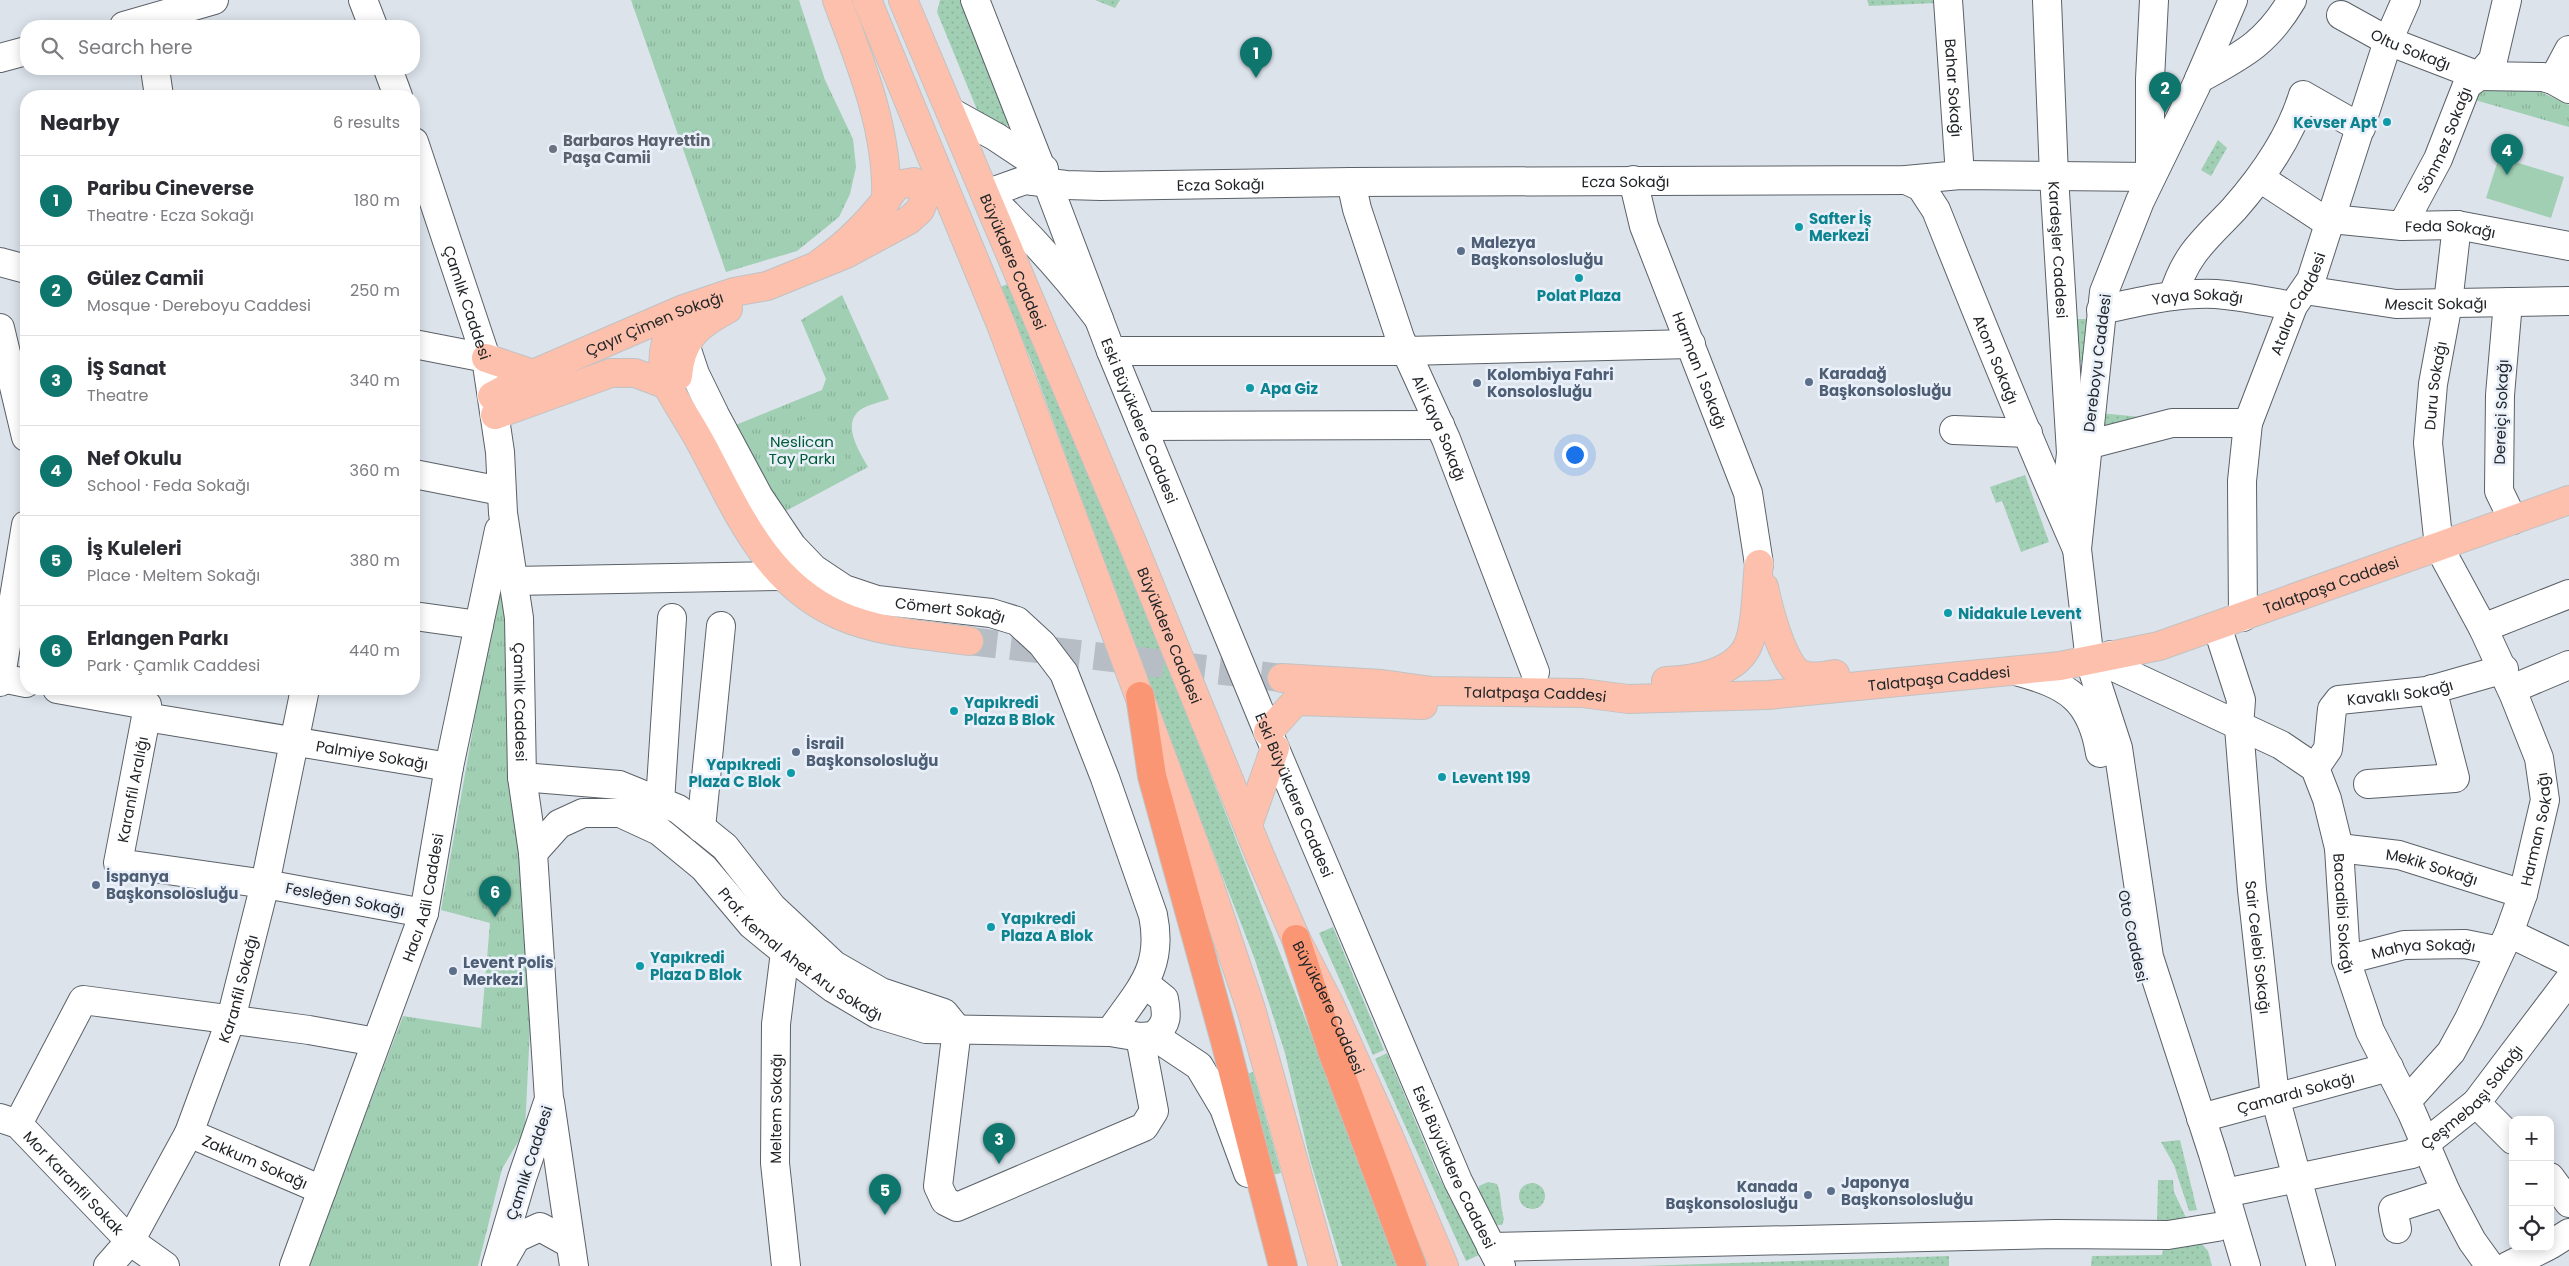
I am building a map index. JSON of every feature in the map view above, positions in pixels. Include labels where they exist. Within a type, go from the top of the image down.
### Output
[{"type":"highway","points":[[1140,696],[1152,776],[1225,1041],[1283,1266]]},
{"type":"highway","points":[[1296,939],[1332,1051],[1412,1266]]},
{"type":"main road","points":[[837,0],[873,105],[882,139],[886,168],[886,201]]},
{"type":"main road","points":[[867,0],[966,235],[1025,387],[1228,938],[1268,1069],[1323,1266]]},
{"type":"main road","name":"Büyükdere Caddesi","points":[[903,0],[986,194],[1296,939],[1329,1003],[1444,1266]]},
{"type":"main road","name":"Çayır Çimen Sokağı","points":[[493,406],[533,374],[681,310],[734,292],[767,286],[846,254],[909,220],[920,210],[924,200],[922,187],[914,182],[897,185],[866,225],[843,247],[820,263]]},
{"type":"main road","points":[[966,235],[974,212],[986,194]]},
{"type":"main road","points":[[909,220],[944,223],[966,235]]},
{"type":"main road","points":[[687,416],[678,382],[679,364],[685,344],[695,330],[709,318],[767,286]]},
{"type":"main road","points":[[699,305],[684,314],[666,340],[663,373],[667,385],[687,416],[757,545],[781,576],[809,598],[838,615],[860,623],[884,629],[969,641]]},
{"type":"main road","points":[[486,358],[533,374]]},
{"type":"main road","points":[[493,406],[611,372],[635,373],[667,385]]},
{"type":"main road","name":"Talatpaşa Caddesi","points":[[1282,678],[1382,684],[1432,691],[1582,693],[1628,699],[1768,695],[1876,683],[2016,672],[2101,659],[2159,646],[2569,500]]},
{"type":"main road","points":[[1758,564],[1770,617],[1790,667],[1801,675],[1810,677],[1837,674],[1876,683]]},
{"type":"main road","points":[[1382,684],[1430,679],[1538,683],[1698,679],[1731,664],[1748,646],[1753,630],[1758,564]]},
{"type":"main road","points":[[1248,825],[1272,740],[1296,701],[1436,705],[1586,705],[1628,699]]},
{"type":"street","points":[[141,18],[214,0]]},
{"type":"street","points":[[363,0],[371,20]]},
{"type":"street","name":"Eski Büyükdere Caddesi","points":[[975,0],[1111,351],[1272,740],[1454,1174],[1496,1257]]},
{"type":"street","name":"Bahar Sokağı","points":[[1948,0],[1960,175]]},
{"type":"street","name":"Kardeşler Caddesi","points":[[2047,0],[2054,176],[2071,453],[2069,477],[2064,485],[2054,494]]},
{"type":"street","points":[[2150,177],[2150,79],[2154,0]]},
{"type":"street","name":"Dereboyu Caddesi","points":[[2101,659],[2077,549],[2104,292],[2150,177],[2199,79],[2233,0]]},
{"type":"street","points":[[2199,79],[2249,51],[2262,41],[2292,0]]},
{"type":"street","name":"Atalar Caddesi","points":[[2243,617],[2242,481],[2248,423],[2330,222],[2388,41],[2406,0]]},
{"type":"street","name":"Sönmez Sokağı","points":[[2402,226],[2438,159],[2467,85],[2479,76],[2493,60],[2507,0]]},
{"type":"street","name":"Oltu Sokağı","points":[[2341,15],[2388,41],[2479,76],[2561,84]]},
{"type":"street","points":[[2561,84],[2569,50]]},
{"type":"street","points":[[0,58],[20,53]]},
{"type":"street","points":[[156,75],[158,90]]},
{"type":"street","points":[[390,75],[396,90]]},
{"type":"street","points":[[2173,296],[2180,275],[2194,250],[2260,178],[2286,134],[2303,95],[2361,128]]},
{"type":"street","points":[[951,112],[996,137],[1044,175]]},
{"type":"street","name":"Çamlık Caddesi","points":[[420,161],[486,358],[500,452],[502,502],[519,618],[522,776],[534,852],[549,1099],[522,1178],[498,1266]]},
{"type":"street","name":"Ecza Sokağı","points":[[986,194],[1044,175],[1066,185],[1101,186],[1351,182],[1906,180],[1960,175],[2150,177]]},
{"type":"street","points":[[2260,178],[2330,222]]},
{"type":"street","name":"Harman 1 Sokağı","points":[[1633,180],[1644,226],[1748,493],[1758,564]]},
{"type":"street","name":"Atom Sokağı","points":[[1906,180],[1921,187],[1936,210],[2077,549]]},
{"type":"street","name":"Ali Kaya Sokağı","points":[[1351,182],[1357,209],[1406,351],[1440,425],[1535,672]]},
{"type":"street","points":[[986,194],[1032,239],[1075,286],[1099,319]]},
{"type":"street","name":"Feda Sokağı","points":[[2330,222],[2402,226],[2456,225],[2569,246]]},
{"type":"street","name":"Duru Sokağı","points":[[2439,547],[2428,443],[2433,384],[2448,303],[2456,225]]},
{"type":"street","points":[[0,262],[20,267]]},
{"type":"street","name":"Yaya Sokağı","points":[[2101,310],[2173,296],[2217,294],[2299,298]]},
{"type":"street","name":"Mescit Sokağı","points":[[2299,298],[2396,304],[2569,301]]},
{"type":"street","name":"Dereiçi Sokağı","points":[[2508,302],[2500,396],[2499,490],[2513,520]]},
{"type":"street","points":[[0,328],[20,412]]},
{"type":"street","name":"Cömert Sokağı","points":[[685,344],[695,374],[759,497],[792,546],[814,569],[844,589],[876,600],[991,613],[1017,621],[1042,644],[1064,673],[1105,778],[1153,915],[1157,934],[1156,953],[1150,972],[1110,1032]]},
{"type":"street","points":[[1111,351],[1406,351],[1691,344]]},
{"type":"street","points":[[420,345],[486,358]]},
{"type":"street","points":[[2087,445],[2172,423],[2248,423]]},
{"type":"street","points":[[1142,426],[1440,425]]},
{"type":"street","points":[[1954,430],[2028,433]]},
{"type":"street","points":[[420,476],[502,502]]},
{"type":"street","name":"Hacı Adil Caddesi","points":[[294,1266],[424,913],[449,766],[479,625],[502,502]]},
{"type":"street","name":"Harman Sokağı","points":[[2407,1101],[2451,1052],[2469,1019],[2504,942],[2523,894],[2545,800],[2539,758],[2508,679],[2439,547]]},
{"type":"street","points":[[0,682],[20,562]]},
{"type":"street","points":[[513,581],[781,576]]},
{"type":"street","points":[[2483,628],[2569,594]]},
{"type":"street","points":[[420,617],[479,625]]},
{"type":"street","points":[[641,822],[660,802],[672,618]]},
{"type":"street","points":[[701,828],[720,626]]},
{"type":"street","name":"Sair Celebi Sokağı","points":[[2217,626],[2241,700],[2239,728],[2252,890],[2275,1097],[2321,1266]]},
{"type":"street","points":[[2101,659],[2239,728],[2281,745],[2315,768]]},
{"type":"street","name":"Oto Caddesi","points":[[2101,659],[2118,748],[2149,957],[2225,1193],[2246,1266]]},
{"type":"street","name":"Kavaklı Sokağı","points":[[2315,768],[2328,750],[2332,708],[2339,700],[2508,679],[2569,665]]},
{"type":"street","name":"Oto Caddesi","points":[[2016,672],[2049,680],[2070,692],[2085,709],[2097,735],[2136,961],[2229,1266]]},
{"type":"street","points":[[1,678],[20,682]]},
{"type":"street","points":[[2368,784],[2455,778],[2432,689]]},
{"type":"street","name":"Karanfil Aralığı","points":[[94,695],[143,703],[295,741]]},
{"type":"street","name":"Karanfil Sokağı","points":[[108,1266],[130,1241],[189,1133],[230,1019],[265,884],[304,695]]},
{"type":"street","name":"Karanfil Aralığı","points":[[143,703],[118,863],[265,884]]},
{"type":"street","name":"Palmiye Sokağı","points":[[295,741],[449,766]]},
{"type":"street","name":"Bacadibi Sokağı","points":[[2315,768],[2326,799],[2339,848],[2346,960],[2370,1031],[2407,1101],[2446,1192],[2472,1241],[2490,1266]]},
{"type":"street","points":[[522,776],[619,785],[678,809],[725,847],[772,907],[834,965],[881,992],[944,1013],[957,1029],[938,1186],[944,1201],[957,1208],[1144,1127],[1154,1111],[1147,1036]]},
{"type":"street","name":"Prof. Kemal Ahet Aru Sokağı","points":[[534,852],[559,824],[583,813],[620,813],[659,831],[704,868],[752,925],[833,988],[877,1014],[926,1029],[1110,1032],[1147,1036]]},
{"type":"street","name":"Mekik Sokağı","points":[[2339,848],[2399,855],[2523,894]]},
{"type":"street","name":"Fesleğen Sokağı","points":[[265,884],[424,913]]},
{"type":"street","name":"Meltem Sokağı","points":[[786,1266],[775,1163],[776,1024],[785,952],[792,926]]},
{"type":"street","name":"Mahya Sokağı","points":[[2346,960],[2404,945],[2504,942],[2569,962]]},
{"type":"street","name":"Çeşmebaşı Sokağı","points":[[2225,1193],[2412,1154],[2476,1103],[2552,999],[2569,980]]},
{"type":"street","points":[[1144,983],[1164,999],[1167,1014],[1163,1027],[1147,1036]]},
{"type":"street","points":[[9,1121],[83,1000],[309,1030],[376,1042]]},
{"type":"street","points":[[1147,1036],[1199,1066],[1224,1108],[1254,1188],[1277,1266]]},
{"type":"street","name":"Çamardı Sokağı","points":[[2201,1118],[2389,1067]]},
{"type":"street","points":[[549,1099],[571,1254]]},
{"type":"street","points":[[2476,1103],[2509,1136]]},
{"type":"street","name":"Mor Karanfil Sokak","points":[[9,1121],[130,1241],[165,1266]]},
{"type":"street","name":"Zakkum Sokağı","points":[[189,1133],[322,1190]]},
{"type":"street","points":[[2554,1182],[2569,1203]]},
{"type":"street","points":[[2397,1228],[2393,1208],[2446,1192]]},
{"type":"street","points":[[498,1266],[516,1238],[540,1227],[571,1254]]},
{"type":"street","points":[[1496,1257],[2056,1234],[2168,1235],[2216,1228]]},
{"type":"street","points":[[2554,1242],[2569,1233]]},
{"type":"street","points":[[1510,1266],[1583,1259],[2157,1243]]},
{"type":"street","points":[[2508,1266],[2538,1251]]},
{"type":"green space","points":[[631,0],[799,0],[825,80],[853,139],[856,167],[850,194],[839,217],[797,251],[726,272]]},
{"type":"green space","points":[[940,0],[962,0],[1012,122],[1001,130],[978,112],[937,12]]},
{"type":"green space","points":[[1095,0],[1120,0],[1115,8]]},
{"type":"green space","points":[[1867,0],[1937,0],[1937,3],[1869,6]]},
{"type":"green space","points":[[2487,85],[2539,91],[2569,105],[2569,127],[2468,98]]},
{"type":"green space","points":[[2218,140],[2227,148],[2211,176],[2201,170]]},
{"type":"green space","points":[[2499,157],[2564,177],[2551,218],[2486,198]]},
{"type":"green space","points":[[1008,284],[1078,447],[1179,695],[1399,1266],[1342,1266],[1310,1160],[1285,1053],[1254,957],[1159,713],[1031,360],[1000,287]]},
{"type":"green space","name":"Neslican Tay Parkı","points":[[842,295],[889,399],[860,410],[852,423],[854,438],[868,467],[782,513],[733,426],[822,390],[826,379],[801,320]]},
{"type":"green space","points":[[2072,319],[2093,319],[2086,335],[2084,362],[2077,362]]},
{"type":"green space","points":[[824,410],[847,463],[818,476],[794,424]]},
{"type":"green space","points":[[2100,413],[2151,418],[2099,438]]},
{"type":"green space","points":[[2025,475],[2049,542],[2021,552],[2002,501],[1996,503],[1990,487]]},
{"type":"green space","points":[[501,570],[531,1012],[525,1130],[502,1169],[478,1266],[308,1266],[403,1016],[481,1028],[490,923],[441,910]]},
{"type":"green space","points":[[1333,927],[1384,1050],[1373,1055],[1319,933]]},
{"type":"green space","points":[[1387,1053],[1436,1171],[1479,1255],[1466,1261],[1375,1059]]},
{"type":"green space","points":[[1253,1072],[1281,1173],[1268,1176],[1243,1075]]},
{"type":"green space","points":[[2180,1140],[2197,1210],[2189,1211],[2174,1165],[2161,1142]]},
{"type":"green space","points":[[2158,1180],[2173,1180],[2174,1192],[2188,1222],[2157,1226]]},
{"type":"green space","points":[[1488,1182],[1497,1184],[1499,1188],[1504,1219],[1502,1225],[1497,1225],[1493,1222],[1482,1202],[1479,1186]]},
{"type":"green space","points":[[1532,1183],[1541,1187],[1545,1196],[1541,1205],[1532,1209],[1523,1205],[1519,1196],[1523,1187]]},
{"type":"green space","points":[[2165,1240],[2201,1243],[2208,1251],[2212,1266],[2091,1266],[2092,1256],[2162,1255]]},
{"type":"green space","points":[[1949,1256],[1949,1266],[1639,1266]]},
{"type":"tunnel","points":[[969,641],[1282,678]]},
{"type":"place","name":"Paribu Cineverse","points":[[1256,78]]},
{"type":"place","name":"Gülez Camii","points":[[2165,113]]},
{"type":"place","name":"Kevser Apt","points":[[2387,122]]},
{"type":"place","name":"Barbaros Hayrettin Paşa Camii","points":[[553,149]]},
{"type":"place","name":"Nef Okulu","points":[[2507,175]]},
{"type":"place","name":"Safter İş Merkezi","points":[[1799,227]]},
{"type":"place","name":"Malezya Başkonsolosluğu","points":[[1461,251]]},
{"type":"place","name":"Polat Plaza","points":[[1579,278]]},
{"type":"place","name":"Karadağ Başkonsolosluğu","points":[[1809,382]]},
{"type":"place","name":"Kolombiya Fahri Konsolosluğu","points":[[1477,383]]},
{"type":"place","name":"Apa Giz","points":[[1250,388]]},
{"type":"place","name":"Nidakule Levent","points":[[1948,613]]},
{"type":"place","name":"Yapıkredi Plaza B Blok","points":[[954,711]]},
{"type":"place","name":"İsrail Başkonsolosluğu","points":[[796,752]]},
{"type":"place","name":"Yapıkredi Plaza C Blok","points":[[791,773]]},
{"type":"place","name":"Levent 199","points":[[1442,777]]},
{"type":"place","name":"İspanya Başkonsolosluğu","points":[[96,885]]},
{"type":"place","name":"Erlangen Parkı","points":[[495,917]]},
{"type":"place","name":"Yapıkredi Plaza A Blok","points":[[991,927]]},
{"type":"place","name":"Yapıkredi Plaza D Blok","points":[[640,966]]},
{"type":"place","name":"Levent Polis Merkezi","points":[[453,971]]},
{"type":"place","name":"İŞ Sanat","points":[[999,1164]]},
{"type":"place","name":"Japonya Başkonsolosluğu","points":[[1831,1191]]},
{"type":"place","name":"Kanada Başkonsolosluğu","points":[[1808,1195]]},
{"type":"place","name":"İş Kuleleri","points":[[885,1215]]}]
